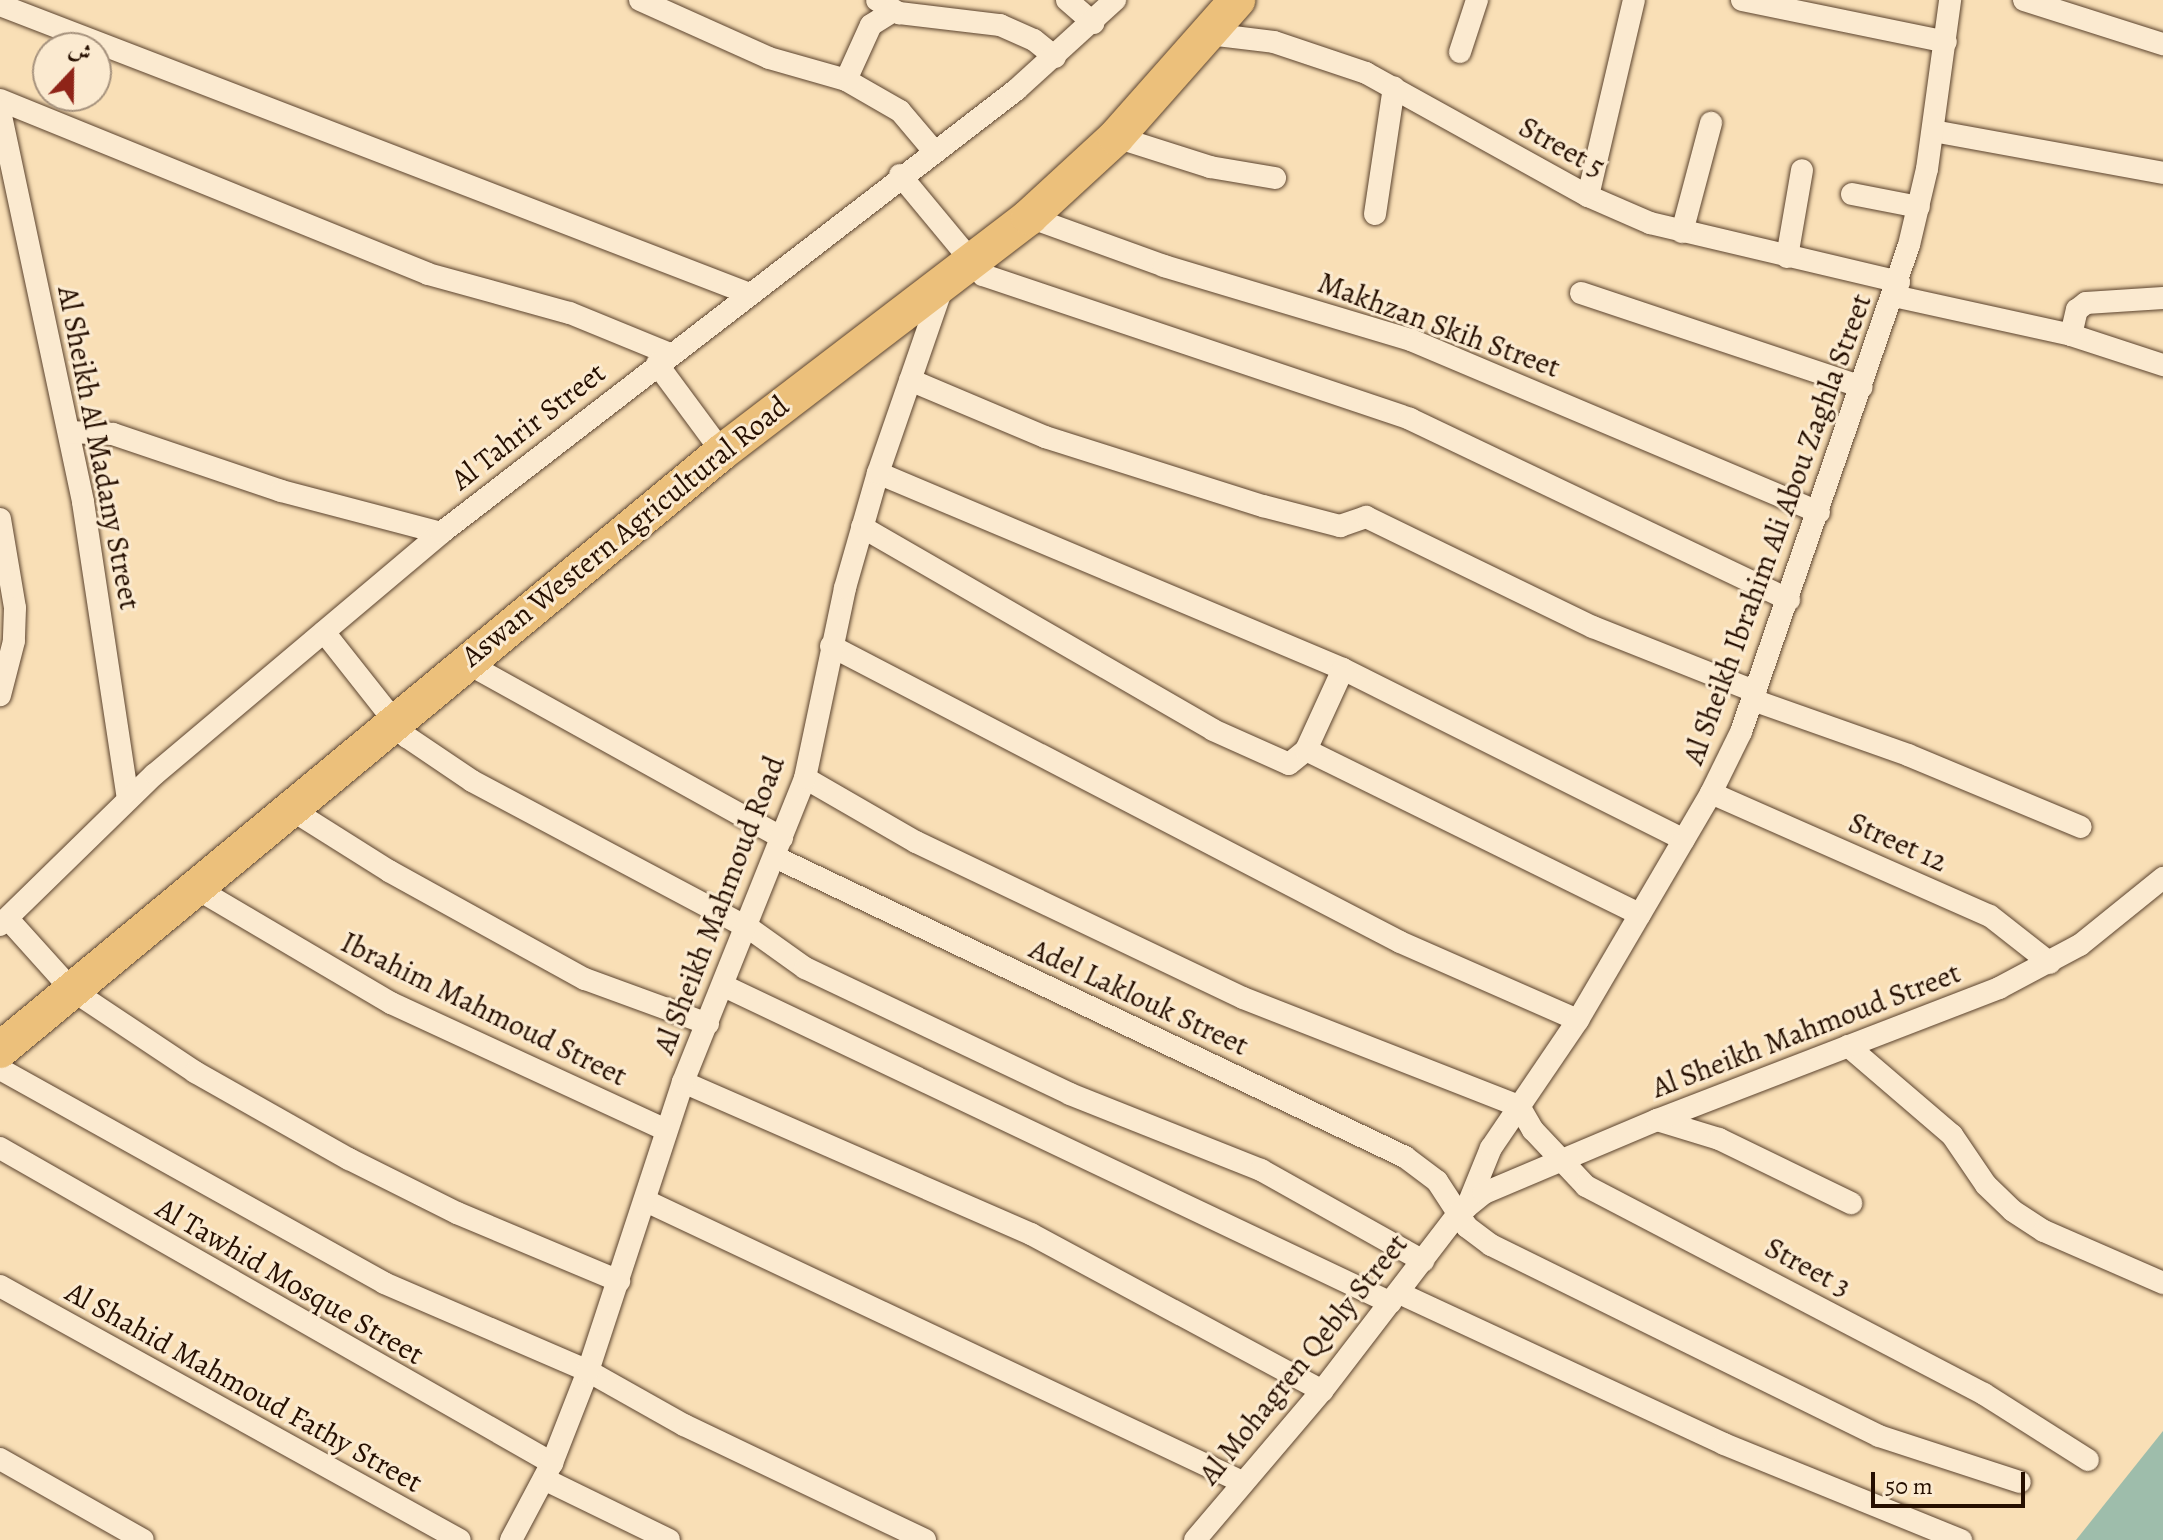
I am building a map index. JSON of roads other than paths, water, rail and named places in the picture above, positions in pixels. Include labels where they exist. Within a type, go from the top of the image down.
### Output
[{"type":"main road","name":"Aswan Western Agricultural Road","points":[[0,1050],[463,661],[722,452],[1029,217],[1116,137],[1237,0]]},
{"type":"street","points":[[640,0],[769,58],[846,80],[900,111],[933,150]]},
{"type":"street","points":[[1067,0],[1093,23]]},
{"type":"street","name":"Al Tahrir Street","points":[[4,922],[128,799],[441,533],[1055,57],[1115,0]]},
{"type":"street","points":[[1460,52],[1477,0]]},
{"type":"street","points":[[1588,196],[1634,0]]},
{"type":"street","points":[[1742,0],[1946,42]]},
{"type":"street","name":"Al Sheikh Ibrahim Ali Abou Zaghla Street","points":[[1462,1211],[1491,1148],[1578,1020],[1711,793],[1755,696],[1896,289],[1919,207],[1933,131],[1950,0]]},
{"type":"street","points":[[2024,0],[2163,44]]},
{"type":"street","points":[[846,80],[882,3],[1000,25],[1034,40],[1055,57]]},
{"type":"street","points":[[0,5],[747,293]]},
{"type":"street","name":"Street 5","points":[[1209,34],[1305,50],[1394,87],[1588,196],[1682,232],[1787,257],[2071,335],[2163,365]]},
{"type":"street","points":[[1375,214],[1394,87]]},
{"type":"street","points":[[0,100],[428,274],[570,313],[663,359],[722,452]]},
{"type":"street","name":"Al Sheikh Al Madany Street","points":[[0,111],[69,432],[128,799]]},
{"type":"street","points":[[1682,232],[1711,123]]},
{"type":"street","points":[[1933,131],[2163,173]]},
{"type":"street","points":[[1116,137],[1210,167],[1275,178]]},
{"type":"street","points":[[1787,257],[1802,170]]},
{"type":"street","points":[[900,175],[957,270],[1410,419],[1789,600]]},
{"type":"street","points":[[1852,194],[1919,207]]},
{"type":"street","name":"Makhzan Skih Street","points":[[1029,217],[1164,266],[1399,336],[1819,512]]},
{"type":"street","name":"Al Sheikh Mahmoud Road","points":[[511,1540],[548,1471],[588,1371],[683,1082],[749,928],[805,778],[831,646],[878,473],[910,380],[957,270]]},
{"type":"street","points":[[1581,293],[1862,387]]},
{"type":"street","points":[[2071,335],[2077,310],[2086,303],[2163,298]]},
{"type":"street","points":[[910,380],[1045,437],[1263,506],[1340,526],[1366,517],[1593,627],[1755,696],[2081,827]]},
{"type":"street","points":[[69,432],[113,434],[281,491],[441,533]]},
{"type":"street","points":[[878,473],[1343,669],[1684,840]]},
{"type":"street","points":[[0,519],[15,608],[14,641],[0,695]]},
{"type":"street","points":[[862,527],[1213,730],[1289,764],[1306,750],[1343,669]]},
{"type":"street","points":[[324,632],[393,720],[422,750],[472,781],[749,928],[805,968],[1070,1094],[1261,1170],[1423,1261]]},
{"type":"street","points":[[831,646],[1400,942],[1578,1020]]},
{"type":"street","name":"Adel Laklouk Street","points":[[463,661],[778,848],[1405,1157],[1437,1181],[1491,1245],[1879,1436],[2020,1482]]},
{"type":"street","points":[[1306,750],[1640,914]]},
{"type":"street","points":[[805,778],[916,842],[1243,998],[1519,1106]]},
{"type":"street","name":"Street 12","points":[[1711,793],[1990,916],[2050,963]]},
{"type":"street","points":[[289,808],[377,865],[585,979],[708,1024]]},
{"type":"street","name":"Al Sheikh Mahmoud Street","points":[[1462,1211],[1499,1185],[1561,1159],[1999,988],[2050,963],[2117,918],[2163,878]]},
{"type":"street","name":"Ibrahim Mahmoud Street","points":[[194,887],[391,1003],[666,1130]]},
{"type":"street","points":[[4,922],[72,990],[195,1072],[349,1159],[457,1213],[619,1281]]},
{"type":"street","points":[[724,986],[1395,1298],[1724,1444],[1961,1540]]},
{"type":"street","points":[[1848,1046],[1952,1135],[1986,1185],[2013,1211],[2044,1231],[2163,1283]]},
{"type":"street","points":[[0,1069],[384,1283],[588,1371],[684,1425],[925,1540]]},
{"type":"street","points":[[683,1082],[1031,1234],[1322,1391]]},
{"type":"street","name":"Street 3","points":[[1519,1106],[1533,1130],[1586,1186],[1984,1394],[2088,1460]]},
{"type":"street","points":[[1657,1120],[1719,1139],[1851,1203]]},
{"type":"street","name":"Al Tawhid Mosque Street","points":[[0,1148],[669,1540]]},
{"type":"street","points":[[646,1201],[1242,1482]]},
{"type":"street","name":"Al Mohagren Qebly Street","points":[[1195,1540],[1322,1391],[1462,1211]]},
{"type":"street","name":"Al Shahid Mahmoud Fathy Street","points":[[0,1286],[460,1540]]},
{"type":"street","points":[[0,1459],[143,1540]]}]
